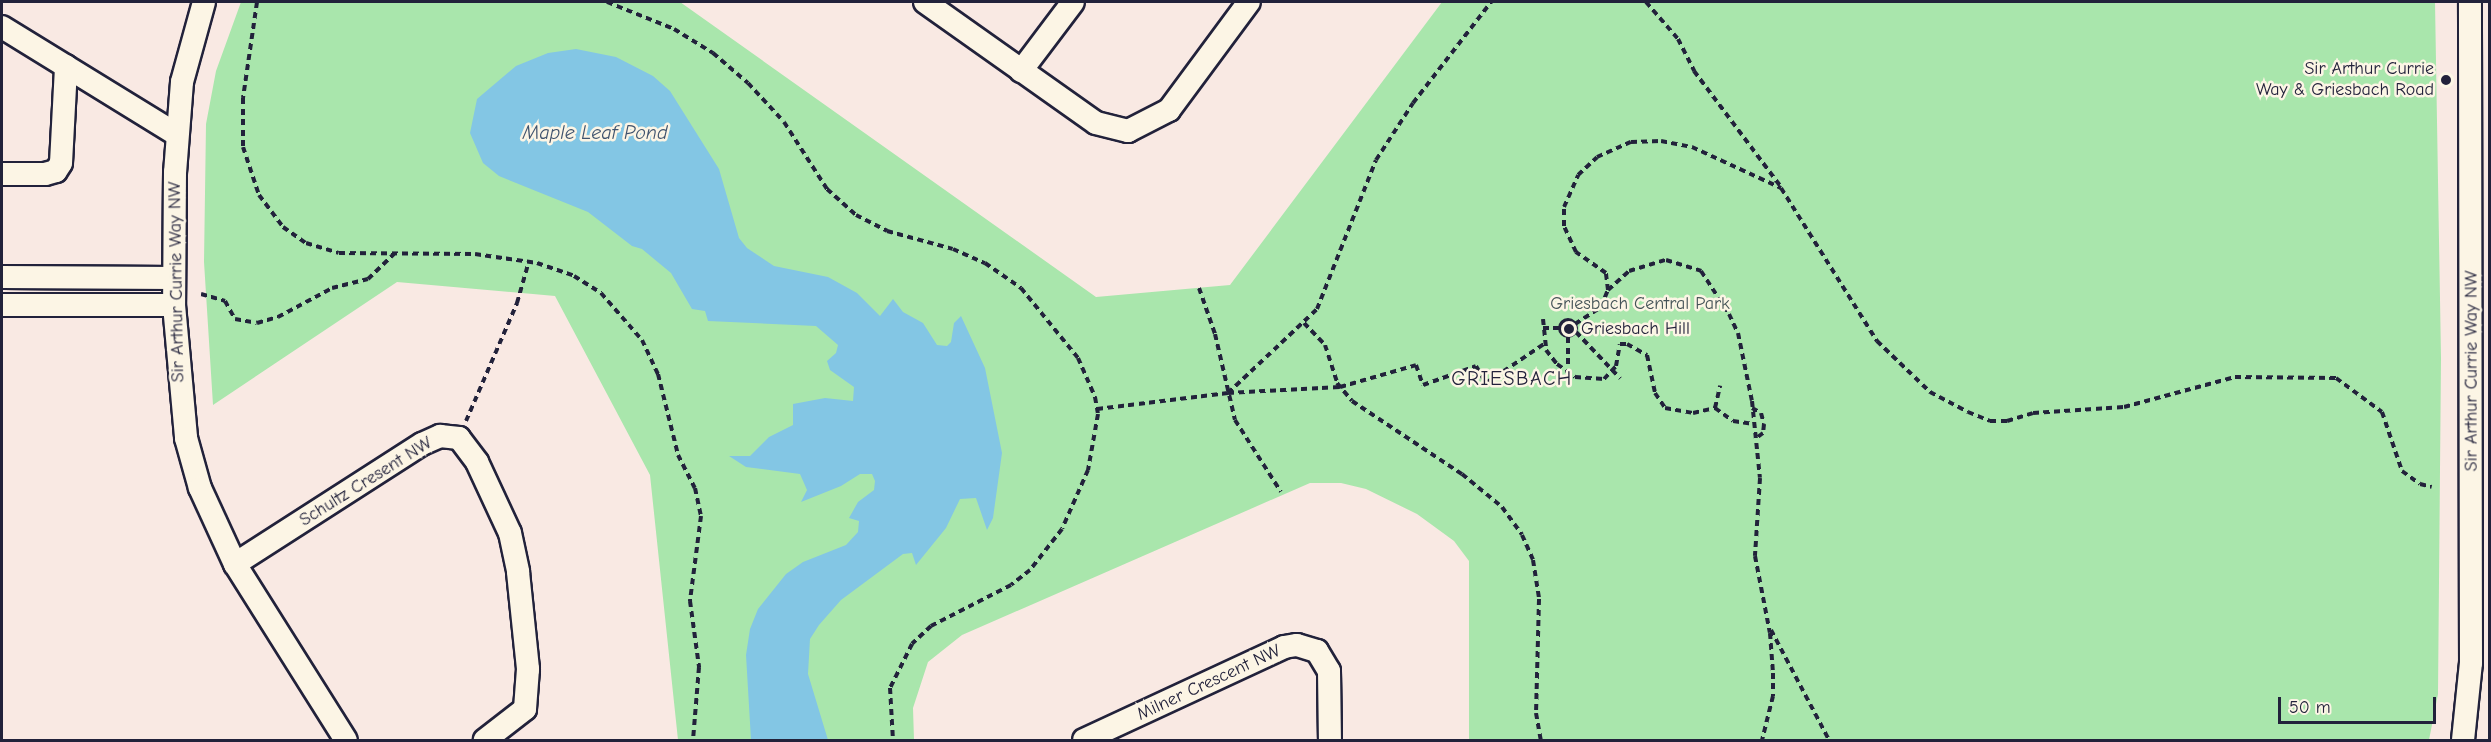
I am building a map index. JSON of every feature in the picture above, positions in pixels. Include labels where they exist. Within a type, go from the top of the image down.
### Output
[{"type":"street","name":"Sir Arthur Currie Way NW","points":[[204,2],[183,82],[176,134],[174,305],[186,438],[200,488],[235,564],[346,741]]},
{"type":"street","points":[[925,2],[1096,123],[1128,131],[1169,110],[1249,2]]},
{"type":"street","points":[[1021,71],[1073,2]]},
{"type":"street","name":"Sir Arthur Currie Way NW","points":[[2463,741],[2471,651],[2470,2]]},
{"type":"street","points":[[2,27],[176,134]]},
{"type":"street","points":[[2,174],[45,174],[56,171],[62,163],[66,66]]},
{"type":"street","points":[[2,277],[174,278]]},
{"type":"street","points":[[2,305],[174,305]]},
{"type":"street","name":"Schultz Cresent NW","points":[[235,564],[422,444],[440,436],[459,438],[477,462],[510,533],[518,572],[528,669],[525,710],[485,741]]},
{"type":"street","name":"Milner Crescent NW","points":[[1084,741],[1284,647],[1297,645],[1317,651],[1329,671],[1330,741]]},
{"type":"path","points":[[257,2],[242,131],[246,164],[259,195],[283,227],[314,246],[339,253],[475,254],[529,261],[574,276],[601,293],[642,340],[658,374],[678,455],[695,488],[701,516],[690,601],[699,667],[693,741]]},
{"type":"path","points":[[607,2],[684,35],[748,83],[784,122],[827,189],[855,215],[887,231],[953,249],[985,263],[1021,288],[1078,358],[1097,409],[1088,470],[1073,509],[1047,550],[1011,585],[931,626],[903,656],[890,688],[893,741]]},
{"type":"path","points":[[1228,393],[1304,323],[1324,298],[1376,160],[1413,103],[1491,2]]},
{"type":"path","points":[[1646,2],[1678,39],[1694,71],[1781,188],[1877,341],[1930,392],[1990,421],[2007,422],[2033,413],[2124,407],[2235,377],[2336,378],[2382,412],[2402,471],[2420,484],[2432,487]]},
{"type":"path","points":[[1608,290],[1606,273],[1576,252],[1563,220],[1578,175],[1605,152],[1631,142],[1676,144],[1724,159],[1781,188]]},
{"type":"path","points":[[201,294],[225,301],[235,319],[257,322],[278,317],[332,288],[368,279],[395,253]]},
{"type":"path","points":[[459,438],[517,303],[529,261]]},
{"type":"path","points":[[1575,324],[1601,307],[1608,290],[1629,271],[1654,262],[1678,262],[1701,271],[1719,295],[1738,333],[1752,408],[1760,478],[1756,568],[1769,627],[1773,696],[1762,741]]},
{"type":"path","points":[[1199,288],[1215,334],[1228,393],[1240,431],[1281,492]]},
{"type":"path","points":[[1543,319],[1544,344],[1553,360],[1568,373],[1594,381],[1604,379],[1613,371],[1620,344],[1637,347],[1649,358],[1654,393],[1665,408],[1693,413],[1715,408],[1733,421],[1754,424]]},
{"type":"path","points":[[1560,328],[1566,321],[1575,324]]},
{"type":"path","points":[[1304,323],[1325,345],[1340,387],[1368,412],[1462,474],[1502,507],[1517,527],[1533,560],[1539,599],[1536,713],[1540,741]]},
{"type":"path","points":[[1575,324],[1576,332],[1620,378]]},
{"type":"path","points":[[1543,328],[1560,328],[1568,337],[1568,382]]},
{"type":"path","points":[[1568,337],[1576,332]]},
{"type":"path","points":[[1097,409],[1228,393],[1340,387],[1416,365],[1423,385],[1476,366],[1486,383],[1544,344]]},
{"type":"path","points":[[1715,408],[1720,386]]},
{"type":"path","points":[[1752,408],[1761,413],[1764,424],[1763,433],[1755,439]]},
{"type":"path","points":[[1769,627],[1829,741]]},
{"type":"green space","name":"Griesbach Central Park","points":[[241,2],[680,2],[1096,297],[1230,285],[1442,2],[2435,2],[2441,358],[2438,694],[2429,740],[1469,740],[1469,561],[1454,541],[1417,514],[1366,489],[1341,483],[1310,483],[962,635],[928,662],[913,708],[914,740],[678,740],[650,475],[555,296],[397,282],[213,405],[204,262],[206,124],[216,71]]},
{"type":"water","name":"Maple Leaf Pond","points":[[576,49],[616,57],[653,76],[670,91],[719,169],[739,238],[747,248],[774,266],[828,277],[857,293],[880,316],[893,299],[903,312],[923,323],[937,345],[947,346],[951,342],[954,323],[961,316],[985,368],[1002,453],[993,518],[987,530],[976,498],[960,499],[946,528],[916,565],[912,553],[903,554],[841,600],[819,625],[810,639],[808,674],[828,740],[751,740],[746,655],[750,629],[758,609],[786,574],[803,562],[846,545],[858,532],[859,521],[849,518],[858,502],[874,490],[875,481],[872,474],[860,474],[841,486],[801,502],[807,490],[800,474],[746,467],[729,456],[750,456],[769,437],[793,425],[793,404],[825,398],[853,401],[854,387],[830,370],[827,361],[836,353],[838,345],[816,326],[708,321],[705,311],[692,309],[671,273],[642,249],[632,246],[588,212],[499,176],[483,163],[470,133],[477,99],[516,66],[548,53]]},
{"type":"place","name":"Sir Arthur Currie Way & Griesbach Road","points":[[2446,80]]},
{"type":"place","name":"Griesbach Hill","points":[[1569,329]]},
{"type":"district","name":"GRIESBACH","points":[[1512,378]]}]
